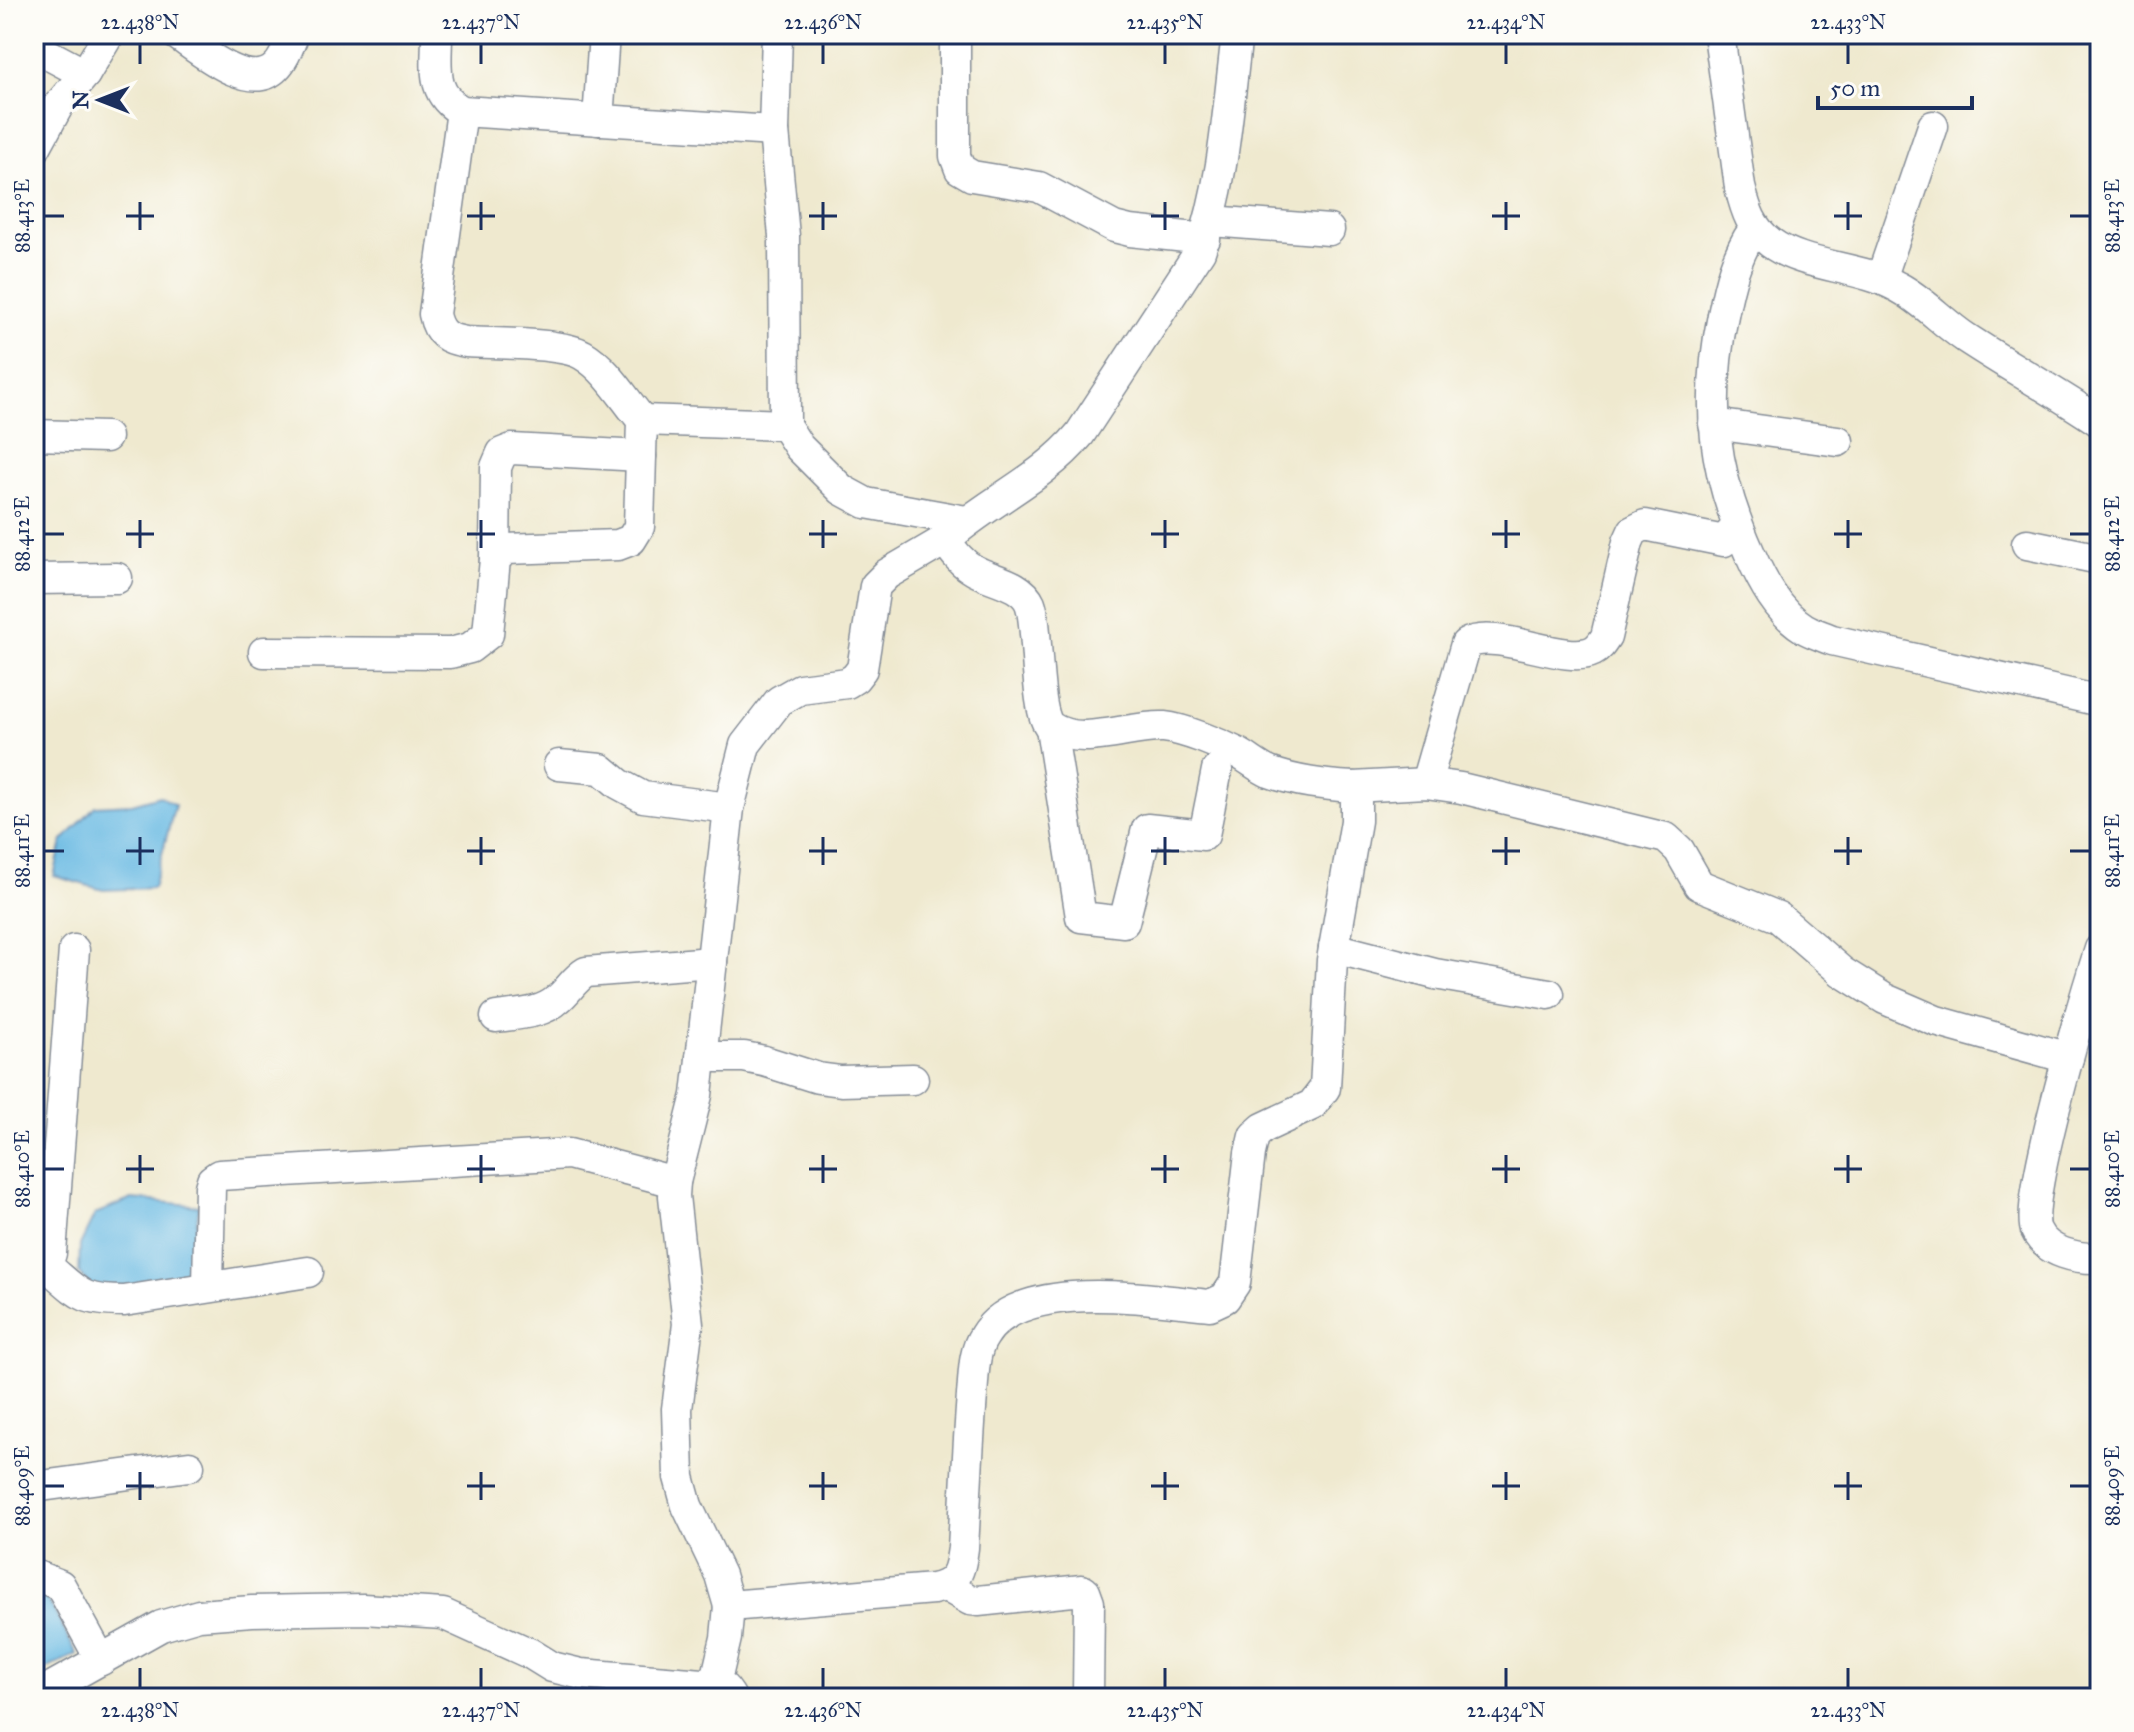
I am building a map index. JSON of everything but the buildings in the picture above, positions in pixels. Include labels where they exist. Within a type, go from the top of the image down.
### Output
[{"type":"street","points":[[34,150],[58,106],[85,74],[109,34]]},
{"type":"street","points":[[176,34],[234,71],[251,77],[263,76],[276,67],[294,34]]},
{"type":"street","points":[[437,34],[437,85],[447,103],[462,111],[774,131]]},
{"type":"street","points":[[598,120],[604,34]]},
{"type":"street","points":[[777,34],[774,131],[784,236],[785,425],[799,447],[842,490],[866,503],[955,530]]},
{"type":"street","points":[[955,34],[955,156],[960,169],[972,176],[1039,187],[1114,227],[1130,231],[1329,230]]},
{"type":"street","points":[[34,1697],[161,1626],[199,1615],[252,1611],[414,1611],[443,1614],[552,1667],[581,1674],[724,1692],[729,1606],[720,1575],[687,1506],[679,1477],[677,1409],[688,1324],[674,1196],[697,1095],[729,808],[745,745],[779,701],[800,689],[847,683],[855,678],[862,669],[875,586],[887,574],[1049,466],[1065,453],[1080,434],[1200,251],[1208,230],[1237,34]]},
{"type":"street","points":[[1719,34],[1740,187],[1754,229],[1774,245],[1791,253],[1881,279],[1912,296],[1964,337],[2052,389],[2100,422]]},
{"type":"street","points":[[34,47],[85,74]]},
{"type":"street","points":[[462,111],[434,314],[437,329],[450,339],[568,348],[584,355],[598,367],[642,420],[639,527],[631,540],[618,545],[506,549],[495,559]]},
{"type":"street","points":[[1881,279],[1933,126]]},
{"type":"street","points":[[1754,229],[1736,262],[1725,302],[1713,374],[1714,424],[1737,526],[1770,592],[1788,615],[1805,629],[1832,640],[2100,701]]},
{"type":"street","points":[[642,420],[785,425]]},
{"type":"street","points":[[1714,424],[1838,441]]},
{"type":"street","points":[[34,435],[106,437]]},
{"type":"street","points":[[264,652],[450,653],[470,648],[488,634],[495,559],[496,467],[502,453],[512,449],[641,456]]},
{"type":"street","points":[[1426,783],[1466,644],[1483,639],[1588,653],[1597,649],[1606,637],[1633,531],[1645,525],[1724,541],[1737,526]]},
{"type":"street","points":[[955,530],[962,562],[974,571],[1016,588],[1029,601],[1042,706],[1051,728],[1081,917],[1124,922],[1147,829],[1204,835],[1217,770]]},
{"type":"street","points":[[2027,544],[2100,559]]},
{"type":"street","points":[[34,579],[117,578]]},
{"type":"street","points":[[1051,728],[1069,734],[1113,735],[1151,728],[1176,729],[1236,752],[1266,770],[1296,780],[1353,787],[1426,783],[1461,788],[1666,838],[1679,850],[1699,885],[1778,917],[1842,972],[1885,999],[1936,1021],[2068,1058]]},
{"type":"street","points":[[559,765],[601,769],[619,784],[643,797],[729,808]]},
{"type":"street","points":[[729,1606],[946,1586],[954,1580],[961,1565],[975,1361],[982,1338],[992,1325],[1005,1316],[1026,1307],[1074,1296],[1102,1294],[1210,1305],[1225,1298],[1235,1283],[1254,1136],[1272,1122],[1300,1113],[1312,1105],[1325,1088],[1327,1012],[1334,948],[1356,821],[1353,787]]},
{"type":"street","points":[[1334,948],[1435,974],[1549,994]]},
{"type":"street","points":[[2100,949],[2068,1058],[2039,1175],[2034,1214],[2035,1230],[2047,1243],[2065,1255],[2100,1258]]},
{"type":"street","points":[[74,950],[51,1253],[40,1269],[83,1296],[97,1301],[124,1301],[308,1272]]},
{"type":"street","points":[[496,1017],[548,1007],[575,978],[586,972],[712,962]]},
{"type":"street","points":[[701,1057],[744,1057],[830,1080],[913,1079]]},
{"type":"street","points":[[208,1287],[210,1187],[212,1180],[219,1175],[569,1154],[675,1182]]},
{"type":"street","points":[[34,1487],[189,1466]]},
{"type":"street","points":[[34,1575],[60,1585],[101,1660]]},
{"type":"street","points":[[946,1586],[970,1600],[978,1601],[1085,1592],[1089,1603],[1088,1694]]},
{"type":"water","points":[[160,796],[175,805],[153,888],[103,890],[54,876],[62,842],[95,806],[132,804]]},
{"type":"water","points":[[132,1199],[199,1206],[190,1273],[174,1291],[97,1294],[79,1273],[80,1245],[95,1214]]},
{"type":"water","points":[[44,1592],[77,1654],[34,1675],[34,1597]]}]
